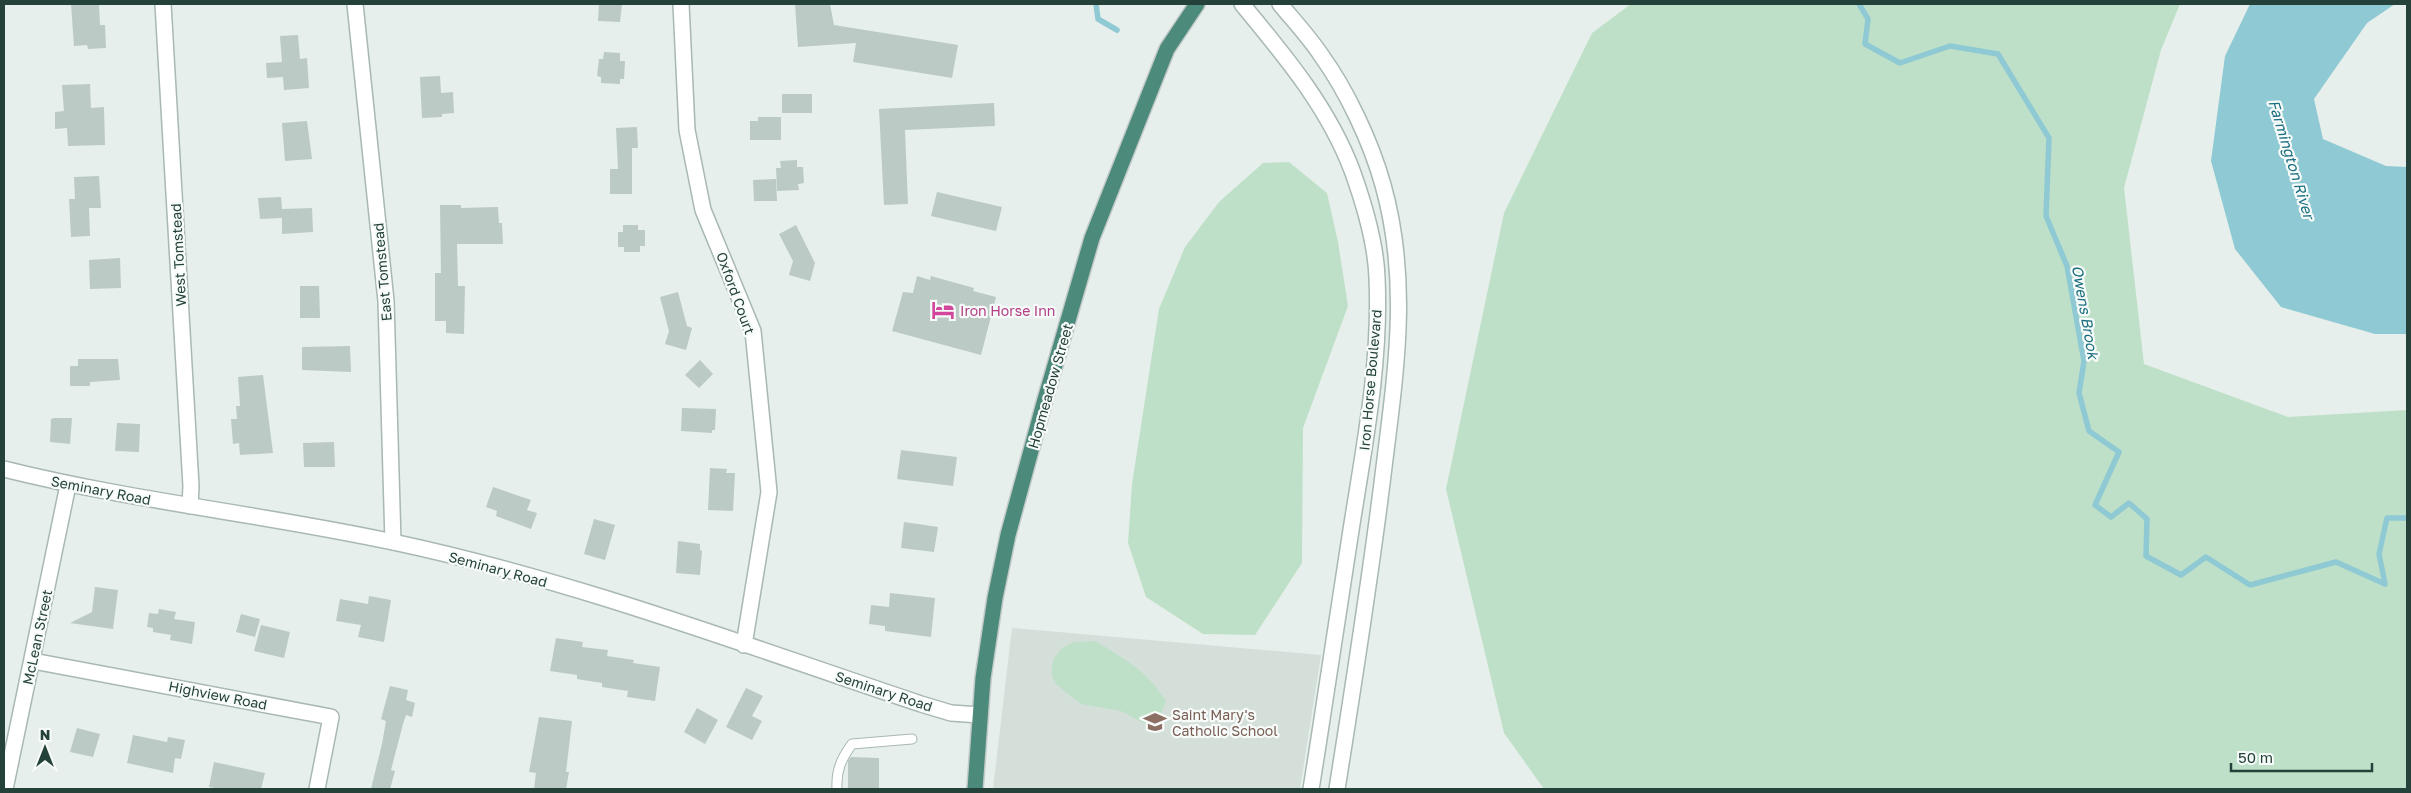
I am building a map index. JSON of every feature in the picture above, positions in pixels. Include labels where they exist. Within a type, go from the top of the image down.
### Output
[{"type":"highway","name":"Hopmeadow Street","points":[[975,789],[980,715],[989,636],[1008,535],[1092,238],[1167,49],[1197,4]]},
{"type":"street","name":"West Tomstead","points":[[163,4],[191,486],[190,506]]},
{"type":"street","name":"East Tomstead","points":[[355,4],[386,301],[392,542]]},
{"type":"street","name":"Oxford Court","points":[[681,4],[687,130],[703,210],[753,331],[769,492],[744,645]]},
{"type":"street","name":"Iron Horse Boulevard","points":[[1242,4],[1300,74],[1326,117],[1352,172],[1366,218],[1378,278],[1377,339],[1370,408],[1312,789]]},
{"type":"street","name":"Iron Horse Boulevard","points":[[1280,4],[1322,56],[1363,127],[1383,184],[1392,224],[1399,276],[1399,340],[1378,514],[1337,789]]},
{"type":"street","name":"Seminary Road","points":[[4,469],[68,485],[392,542],[578,590],[921,704],[951,712],[980,715]]},
{"type":"street","name":"McLean Street","points":[[5,789],[68,485]]},
{"type":"street","name":"Highview Road","points":[[33,661],[331,717],[317,789]]},
{"type":"lane","points":[[837,789],[836,775],[844,755],[852,744],[912,739]]},
{"type":"shaded area","name":"Saint Mary's Catholic School","points":[[1012,628],[1321,655],[1300,789],[993,789]]},
{"type":"green space","points":[[1631,4],[2180,4],[2161,50],[2124,188],[2144,364],[2288,417],[2407,410],[2407,789],[1544,789],[1504,733],[1446,489],[1504,213],[1592,33]]},
{"type":"green space","points":[[1289,162],[1327,193],[1338,242],[1348,306],[1303,428],[1302,563],[1255,635],[1203,634],[1146,597],[1128,543],[1132,484],[1159,309],[1185,247],[1219,202],[1263,163]]},
{"type":"green space","points":[[1096,641],[1143,673],[1166,701],[1155,729],[1121,711],[1081,704],[1057,685],[1052,677],[1052,665],[1054,658],[1061,649],[1073,642]]},
{"type":"water","name":"Farmington River","points":[[2250,4],[2395,4],[2367,23],[2314,99],[2323,139],[2386,166],[2407,167],[2407,334],[2375,334],[2281,307],[2235,249],[2211,161],[2225,56]]},
{"type":"building","points":[[71,4],[99,4],[100,25],[105,25],[106,48],[88,49],[87,45],[74,46]]},
{"type":"building","points":[[599,4],[622,4],[620,22],[598,21]]},
{"type":"building","points":[[795,4],[830,4],[834,25],[958,45],[952,78],[853,62],[856,43],[798,47]]},
{"type":"building","points":[[298,35],[300,59],[307,58],[309,88],[284,90],[283,77],[267,78],[266,63],[282,62],[280,36]]},
{"type":"building","points":[[604,52],[620,53],[620,61],[625,61],[624,79],[620,79],[620,84],[601,83],[601,77],[597,76],[599,59],[603,59]]},
{"type":"building","points":[[440,76],[441,93],[453,92],[454,113],[442,114],[442,117],[422,118],[420,77]]},
{"type":"building","points":[[90,84],[91,108],[104,107],[105,145],[68,146],[67,128],[55,129],[55,112],[64,111],[62,85]]},
{"type":"building","points":[[782,94],[812,94],[812,113],[782,113]]},
{"type":"building","points":[[994,103],[995,126],[905,130],[908,204],[884,205],[879,109]]},
{"type":"building","points":[[758,117],[781,117],[781,140],[750,140],[750,121],[758,121]]},
{"type":"building","points":[[307,121],[312,159],[285,161],[282,123]]},
{"type":"building","points":[[637,127],[638,148],[632,148],[632,194],[610,194],[610,169],[618,169],[616,128]]},
{"type":"building","points":[[797,160],[797,167],[803,167],[804,183],[798,184],[799,190],[777,191],[776,168],[781,168],[780,161]]},
{"type":"building","points":[[99,176],[101,208],[89,208],[90,236],[71,237],[69,199],[75,199],[74,177]]},
{"type":"building","points":[[776,179],[777,201],[754,201],[753,180]]},
{"type":"building","points":[[937,192],[1002,207],[996,231],[931,216]]},
{"type":"building","points":[[281,197],[282,209],[312,208],[313,232],[282,234],[282,218],[260,219],[258,198]]},
{"type":"building","points":[[440,205],[461,205],[461,208],[498,207],[499,223],[502,223],[503,244],[457,244],[458,286],[465,286],[464,334],[446,333],[446,321],[435,321],[435,273],[441,273]]},
{"type":"building","points":[[623,225],[638,225],[638,230],[645,230],[645,246],[640,246],[640,252],[624,252],[624,247],[618,247],[618,232],[623,232]]},
{"type":"building","points":[[796,225],[815,263],[810,281],[789,275],[793,261],[779,234]]},
{"type":"building","points":[[120,258],[121,288],[90,289],[89,260]]},
{"type":"building","points":[[917,276],[930,280],[931,276],[974,288],[973,291],[996,297],[981,355],[892,331],[903,292],[913,293]]},
{"type":"building","points":[[300,286],[319,286],[320,318],[300,318]]},
{"type":"building","points":[[678,292],[687,326],[692,328],[686,350],[665,344],[669,331],[660,297]]},
{"type":"building","points":[[350,346],[351,372],[302,370],[302,347]]},
{"type":"building","points":[[78,359],[118,359],[120,380],[90,382],[90,386],[70,386],[70,366],[78,366]]},
{"type":"building","points":[[700,360],[713,374],[699,388],[685,375]]},
{"type":"building","points":[[263,375],[273,453],[240,455],[239,443],[233,444],[231,419],[237,419],[236,406],[240,406],[238,377]]},
{"type":"building","points":[[682,408],[716,409],[715,430],[712,430],[712,433],[681,431]]},
{"type":"building","points":[[72,418],[70,444],[50,442],[51,419]]},
{"type":"building","points":[[117,423],[140,424],[139,452],[115,451]]},
{"type":"building","points":[[334,442],[335,467],[304,467],[303,443]]},
{"type":"building","points":[[901,450],[957,457],[953,486],[897,479]]},
{"type":"building","points":[[710,468],[727,469],[726,473],[735,473],[733,511],[708,510]]},
{"type":"building","points":[[493,487],[531,500],[527,510],[537,513],[531,529],[496,516],[497,511],[486,507]]},
{"type":"building","points":[[594,519],[615,525],[605,560],[584,554]]},
{"type":"building","points":[[904,522],[938,527],[934,552],[901,548]]},
{"type":"building","points":[[678,541],[700,544],[700,550],[702,551],[700,575],[676,573]]},
{"type":"building","points":[[95,587],[118,590],[113,629],[70,623],[92,612]]},
{"type":"building","points":[[890,593],[935,598],[931,637],[885,631],[885,626],[869,624],[871,605],[889,607]]},
{"type":"building","points":[[369,596],[391,600],[384,642],[358,637],[361,625],[336,621],[340,599],[368,604]]},
{"type":"building","points":[[159,609],[176,612],[174,619],[195,622],[192,644],[170,640],[171,635],[153,632],[153,628],[147,627],[149,613],[158,614]]},
{"type":"building","points":[[241,614],[260,619],[255,637],[236,632]]},
{"type":"building","points":[[261,625],[290,632],[284,658],[254,651]]},
{"type":"building","points":[[556,638],[583,642],[582,647],[608,650],[607,656],[634,660],[633,663],[660,667],[655,701],[627,697],[628,691],[602,687],[602,683],[577,679],[577,675],[550,671]]},
{"type":"building","points":[[390,686],[408,690],[406,700],[415,703],[412,717],[406,715],[403,724],[391,770],[395,771],[390,789],[371,789],[386,721],[381,719]]},
{"type":"building","points":[[746,688],[763,696],[752,716],[762,721],[752,740],[726,727]]},
{"type":"building","points":[[697,708],[718,720],[705,744],[684,732]]},
{"type":"building","points":[[539,717],[572,721],[566,789],[534,789],[536,773],[529,772]]},
{"type":"building","points":[[77,728],[100,734],[93,757],[70,752]]},
{"type":"building","points":[[133,735],[167,742],[168,737],[185,740],[181,759],[175,758],[173,773],[127,763]]},
{"type":"building","points":[[851,757],[879,758],[879,789],[848,789],[848,761]]},
{"type":"building","points":[[214,762],[265,773],[261,789],[221,789],[209,787]]},
{"type":"waterway","name":"Owens Brook","points":[[1096,4],[1098,19],[1117,30]]},
{"type":"waterway","name":"Owens Brook","points":[[1859,4],[1868,19],[1865,44],[1900,63],[1950,46],[1998,54],[2049,138],[2046,216],[2067,266],[2084,361],[2079,393],[2089,431],[2119,452],[2095,505],[2111,517],[2129,503],[2147,519],[2146,556],[2181,575],[2206,557],[2250,585],[2336,562],[2385,584],[2379,554],[2387,518],[2407,518]]},
{"type":"place","name":"Iron Horse Inn","points":[[943,310]]},
{"type":"place","name":"Saint Mary's Catholic School","points":[[1155,722]]}]
